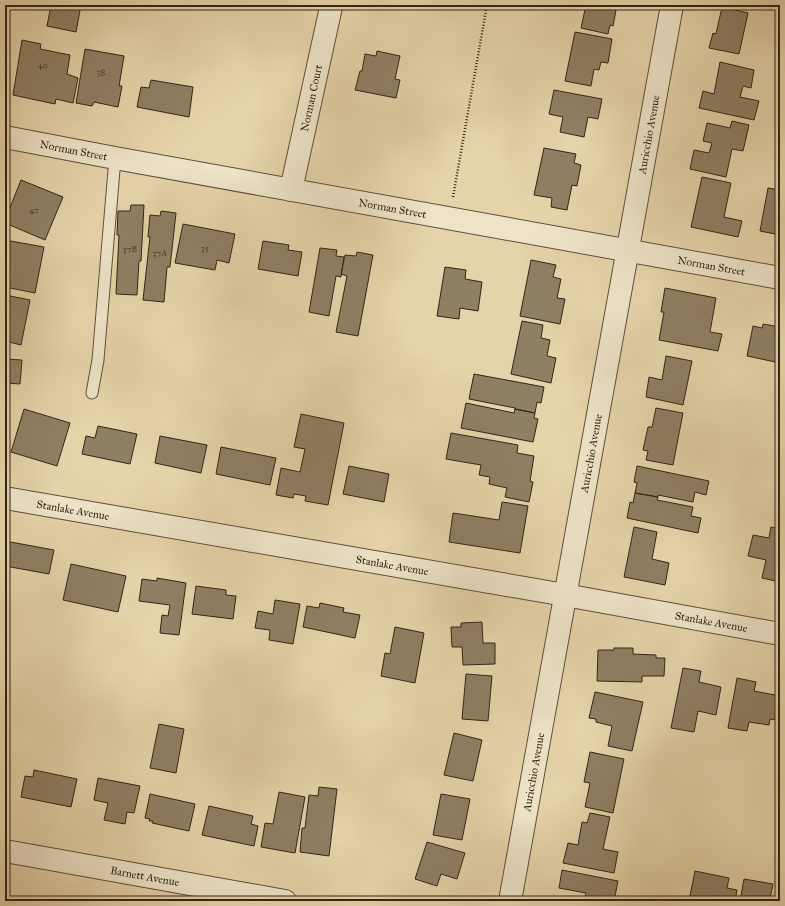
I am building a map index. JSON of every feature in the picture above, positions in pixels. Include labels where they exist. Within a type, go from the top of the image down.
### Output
[{"type":"street","name":"Auricchio Avenue","points":[[510,901],[672,5]]},
{"type":"street","name":"Norman Court","points":[[291,190],[331,7]]},
{"type":"street","name":"Norman Street","points":[[5,137],[449,219],[780,278]]},
{"type":"street","name":"Stanlake Avenue","points":[[5,498],[565,594],[780,634]]},
{"type":"street","name":"Barnett Avenue","points":[[5,851],[284,901]]},
{"type":"lane","points":[[92,393],[98,360],[114,158]]},
{"type":"path","points":[[449,219],[487,5]]},
{"type":"building","points":[[51,5],[81,5],[76,32],[47,26]]},
{"type":"building","points":[[586,5],[617,5],[613,26],[610,25],[608,34],[581,28]]},
{"type":"building","points":[[722,7],[748,13],[739,54],[709,48],[713,33],[716,34]]},
{"type":"building","points":[[575,32],[612,39],[608,63],[601,62],[599,70],[594,69],[591,86],[565,81]]},
{"type":"building","points":[[22,40],[41,44],[40,49],[70,55],[67,74],[78,78],[73,103],[56,99],[55,104],[13,95]]},
{"type":"building","points":[[85,49],[124,56],[119,86],[122,86],[118,107],[94,102],[92,106],[76,103]]},
{"type":"building","points":[[377,51],[400,56],[395,79],[400,80],[396,98],[355,90],[360,71],[362,71],[365,54],[376,56]]},
{"type":"building","points":[[720,62],[754,70],[751,88],[743,86],[740,97],[759,101],[754,120],[699,108],[703,91],[714,94]]},
{"type":"building","points":[[151,80],[193,87],[189,117],[137,107],[141,87],[149,88]]},
{"type":"building","points":[[554,90],[602,99],[598,119],[588,117],[584,137],[560,132],[563,117],[549,114]]},
{"type":"building","points":[[732,121],[749,125],[743,151],[732,149],[726,177],[690,169],[694,150],[709,153],[712,143],[703,141],[707,123],[730,128]]},
{"type":"building","points":[[544,148],[576,154],[574,163],[581,165],[577,186],[572,185],[567,210],[551,207],[552,198],[534,195]]},
{"type":"building","points":[[702,177],[731,183],[724,217],[742,221],[738,237],[691,227]]},
{"type":"building","points":[[21,180],[63,197],[45,240],[5,223]]},
{"type":"building","points":[[768,188],[780,190],[780,235],[760,231]]},
{"type":"building","points":[[131,205],[144,205],[141,261],[139,261],[137,295],[116,294],[119,235],[117,235],[118,211],[130,211]]},
{"type":"building","points":[[161,211],[176,213],[170,267],[167,267],[164,302],[143,300],[150,237],[148,237],[150,215],[160,216]]},
{"type":"building","points":[[183,224],[235,234],[229,263],[217,260],[215,270],[175,263]]},
{"type":"building","points":[[5,240],[44,247],[35,293],[5,287]]},
{"type":"building","points":[[263,241],[289,245],[288,250],[302,252],[298,276],[258,269]]},
{"type":"building","points":[[320,248],[337,250],[336,256],[344,257],[341,277],[336,276],[329,316],[309,312]]},
{"type":"building","points":[[357,252],[373,255],[358,336],[336,332],[347,276],[341,274],[345,255],[356,256]]},
{"type":"building","points":[[531,260],[556,265],[553,277],[561,279],[557,298],[565,299],[560,324],[520,316]]},
{"type":"building","points":[[445,267],[466,270],[465,279],[482,282],[478,311],[460,308],[459,319],[437,316]]},
{"type":"building","points":[[665,288],[716,298],[710,332],[722,334],[718,351],[659,340],[664,312],[661,312]]},
{"type":"building","points":[[5,295],[30,300],[21,345],[5,341]]},
{"type":"building","points":[[522,321],[543,325],[541,338],[550,340],[547,356],[556,358],[551,383],[511,374]]},
{"type":"building","points":[[763,324],[780,327],[780,363],[747,356],[753,326],[762,328]]},
{"type":"building","points":[[666,356],[692,361],[683,405],[646,397],[649,377],[662,380]]},
{"type":"building","points":[[5,359],[22,360],[20,384],[5,383]]},
{"type":"building","points":[[474,374],[544,387],[541,403],[537,402],[535,413],[469,399]]},
{"type":"building","points":[[466,403],[514,413],[515,409],[535,413],[534,418],[538,419],[533,442],[461,428]]},
{"type":"building","points":[[656,408],[683,413],[673,465],[646,460],[648,451],[643,450],[648,427],[652,427]]},
{"type":"building","points":[[24,409],[70,423],[57,466],[11,452]]},
{"type":"building","points":[[301,414],[344,423],[328,505],[305,501],[306,496],[294,494],[293,498],[276,495],[281,468],[300,472],[305,449],[294,447]]},
{"type":"building","points":[[98,426],[137,434],[130,464],[82,454],[86,436],[95,438]]},
{"type":"building","points":[[451,433],[518,445],[517,453],[534,456],[530,481],[533,482],[529,502],[505,497],[507,488],[489,484],[490,477],[479,475],[481,465],[446,459]]},
{"type":"building","points":[[160,436],[207,445],[201,473],[155,463]]},
{"type":"building","points":[[221,447],[276,458],[270,485],[216,474]]},
{"type":"building","points":[[349,466],[389,474],[384,502],[343,494]]},
{"type":"building","points":[[637,466],[709,481],[706,495],[695,492],[693,502],[658,495],[658,497],[635,493],[637,483],[634,482]]},
{"type":"building","points":[[635,493],[658,497],[657,500],[693,507],[691,516],[701,518],[698,533],[627,518],[630,502],[633,503]]},
{"type":"building","points":[[502,502],[528,506],[520,553],[449,542],[453,513],[499,520]]},
{"type":"building","points":[[634,527],[657,532],[652,559],[669,563],[665,585],[624,577]]},
{"type":"building","points":[[771,527],[780,529],[780,582],[762,578],[766,560],[748,556],[753,535],[769,538]]},
{"type":"building","points":[[5,541],[54,550],[49,574],[5,566]]},
{"type":"building","points":[[71,564],[126,576],[118,612],[63,600]]},
{"type":"building","points":[[157,578],[186,583],[179,635],[160,633],[162,615],[168,616],[170,605],[139,601],[142,579],[157,581]]},
{"type":"building","points":[[196,586],[226,590],[226,595],[236,596],[233,619],[192,614]]},
{"type":"building","points":[[275,600],[300,604],[293,644],[269,640],[270,630],[255,628],[258,611],[273,614]]},
{"type":"building","points":[[320,603],[344,608],[343,612],[360,615],[355,638],[303,627],[307,606],[319,608]]},
{"type":"building","points":[[482,622],[483,643],[495,643],[495,664],[463,665],[462,647],[452,647],[451,627],[461,627],[461,623]]},
{"type":"building","points":[[395,627],[424,633],[415,683],[381,676],[385,653],[390,654]]},
{"type":"building","points":[[614,648],[633,648],[633,654],[656,655],[656,658],[665,658],[664,676],[642,676],[642,682],[597,681],[598,650],[614,650]]},
{"type":"building","points":[[683,668],[701,671],[699,682],[721,687],[716,715],[698,711],[694,732],[671,728]]},
{"type":"building","points":[[466,674],[492,676],[488,721],[462,719]]},
{"type":"building","points":[[737,678],[756,682],[754,691],[780,696],[776,720],[770,719],[769,725],[749,722],[747,731],[728,728]]},
{"type":"building","points":[[595,692],[643,702],[632,751],[608,746],[612,726],[596,722],[596,719],[589,718]]},
{"type":"building","points":[[159,724],[184,729],[176,773],[150,768]]},
{"type":"building","points":[[454,733],[482,740],[473,781],[444,775]]},
{"type":"building","points":[[590,752],[624,759],[613,813],[585,807],[590,783],[584,782]]},
{"type":"building","points":[[34,770],[77,779],[71,807],[21,797],[25,776],[33,777]]},
{"type":"building","points":[[98,778],[140,786],[134,813],[127,812],[125,824],[104,820],[108,803],[94,800]]},
{"type":"building","points":[[319,787],[337,789],[329,856],[300,852],[302,828],[305,828],[309,795],[318,796]]},
{"type":"building","points":[[279,792],[305,797],[295,853],[261,847],[265,823],[273,824]]},
{"type":"building","points":[[150,794],[195,804],[189,831],[152,823],[153,821],[149,821],[150,819],[145,818]]},
{"type":"building","points":[[441,794],[470,799],[462,840],[433,835]]},
{"type":"building","points":[[209,806],[253,816],[251,824],[258,826],[254,846],[202,835]]},
{"type":"building","points":[[590,813],[610,817],[603,849],[618,852],[614,873],[563,863],[568,843],[578,845],[582,822],[587,823]]},
{"type":"building","points":[[427,842],[465,853],[457,879],[441,874],[437,886],[415,879]]},
{"type":"building","points":[[562,870],[618,881],[614,901],[584,901],[586,893],[559,888]]},
{"type":"building","points":[[695,871],[729,878],[727,888],[737,890],[735,901],[689,901]]},
{"type":"building","points":[[744,879],[773,884],[770,899],[780,901],[740,901]]}]
